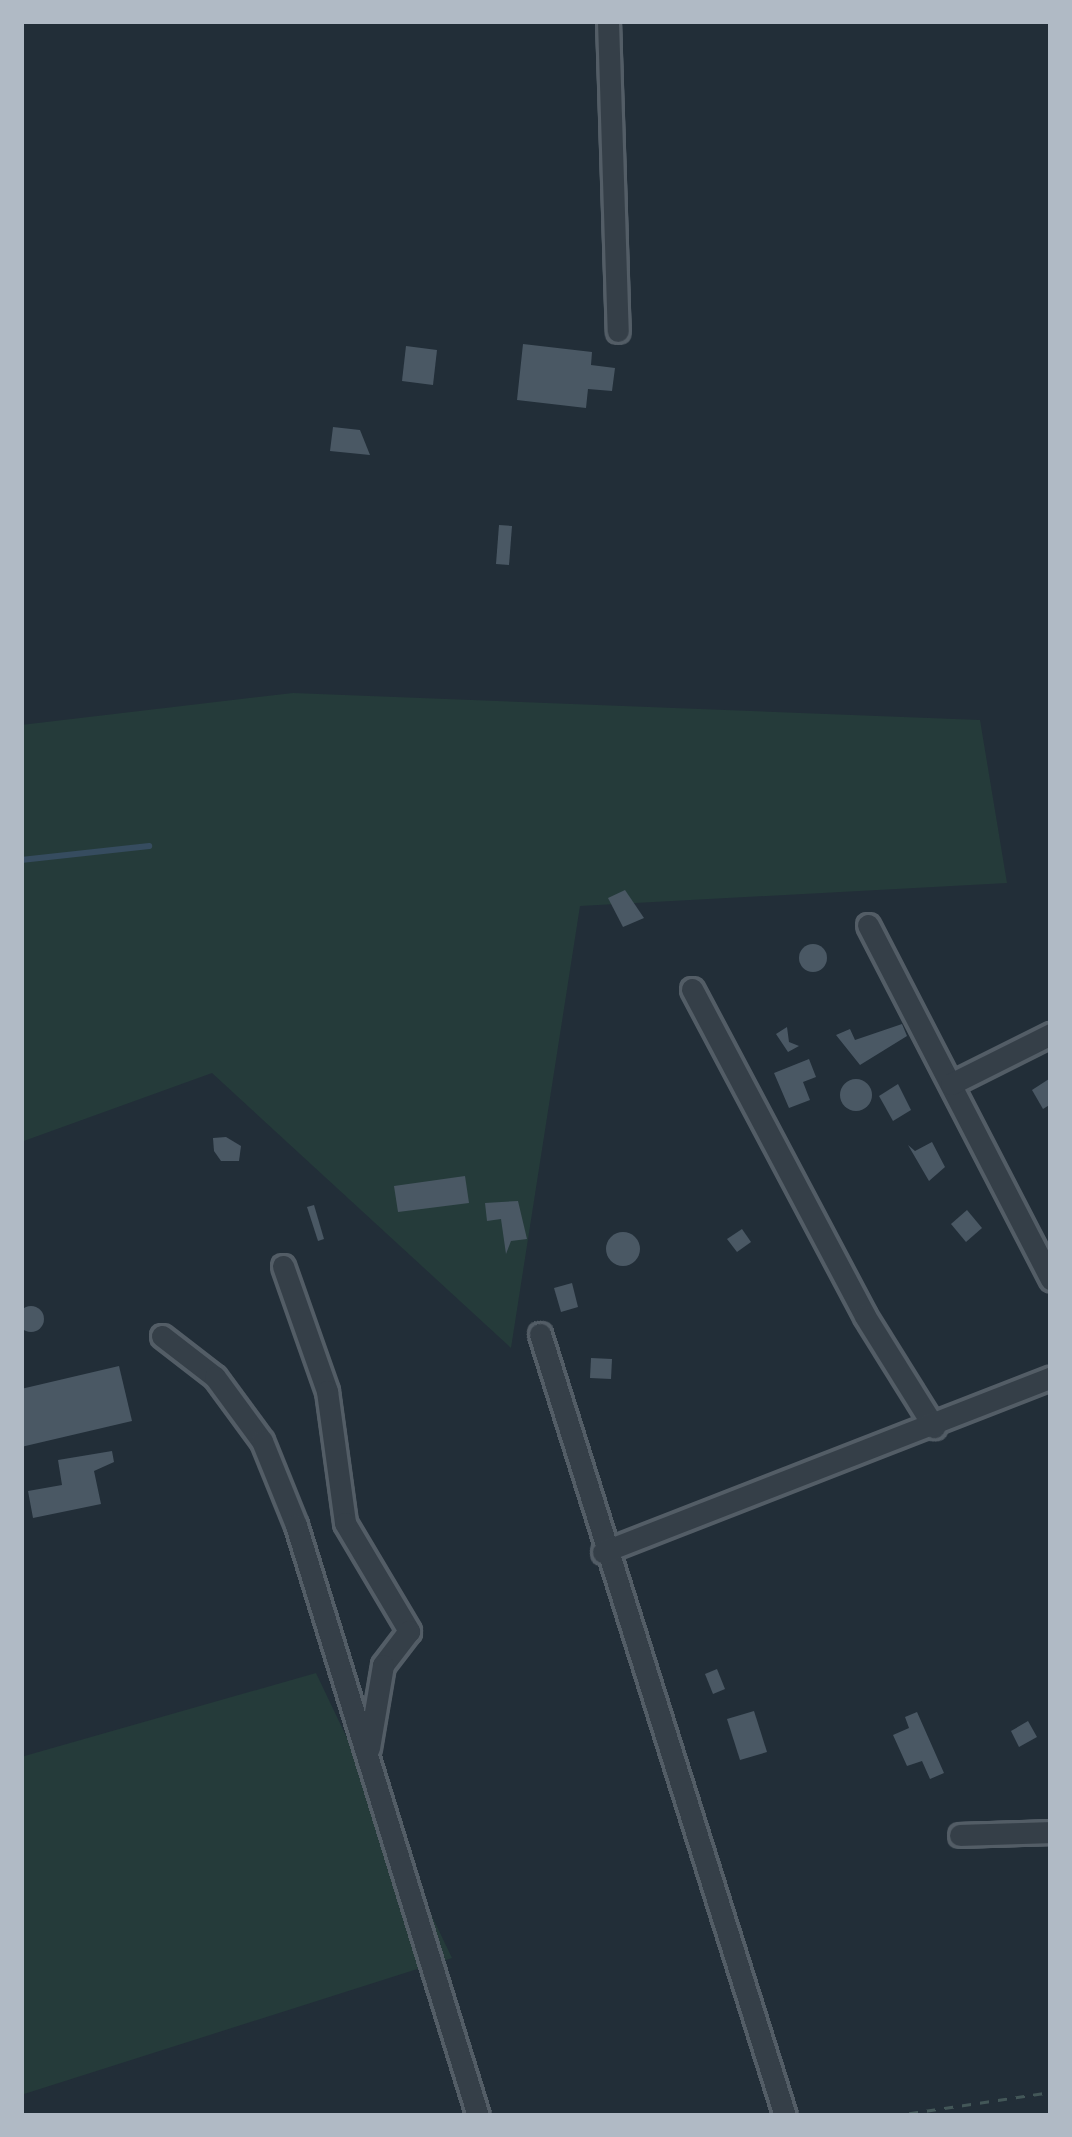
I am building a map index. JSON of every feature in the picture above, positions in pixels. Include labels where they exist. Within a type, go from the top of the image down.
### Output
[{"type":"street","points":[[608,21],[618,331]]},
{"type":"street","points":[[868,925],[1051,1280]]},
{"type":"street","points":[[692,989],[852,1279],[865,1316],[934,1427]]},
{"type":"street","points":[[951,1084],[1051,1034]]},
{"type":"street","points":[[283,1266],[327,1391],[345,1523],[409,1631],[383,1665],[368,1754]]},
{"type":"street","points":[[540,1334],[603,1552],[785,2116]]},
{"type":"street","points":[[162,1336],[215,1377],[262,1441],[368,1754],[478,2116]]},
{"type":"street","points":[[603,1552],[934,1427],[1051,1377]]},
{"type":"street","points":[[960,1835],[1051,1832]]},
{"type":"path","points":[[891,2116],[1051,2092]]},
{"type":"green space","points":[[293,693],[980,720],[1007,883],[580,906],[511,1348],[212,1073],[21,1142],[21,725]]},
{"type":"green space","points":[[316,1673],[452,1958],[21,2095],[21,1757]]},
{"type":"building","points":[[523,344],[592,352],[591,365],[615,368],[612,391],[588,389],[586,408],[517,400]]},
{"type":"building","points":[[406,346],[437,350],[433,385],[402,381]]},
{"type":"building","points":[[333,427],[360,430],[370,455],[330,451]]},
{"type":"building","points":[[499,525],[512,526],[509,565],[496,564]]},
{"type":"building","points":[[625,890],[644,918],[623,927],[608,898]]},
{"type":"building","points":[[813,944],[823,948],[827,958],[823,968],[813,972],[803,968],[799,958],[803,948]]},
{"type":"building","points":[[902,1024],[907,1036],[860,1065],[836,1035],[850,1029],[855,1040]]},
{"type":"building","points":[[787,1027],[789,1042],[799,1046],[788,1052],[776,1034]]},
{"type":"building","points":[[809,1059],[816,1077],[803,1082],[810,1100],[789,1108],[774,1073]]},
{"type":"building","points":[[856,1079],[867,1084],[872,1095],[867,1106],[856,1111],[845,1106],[840,1095],[845,1084]]},
{"type":"building","points":[[1049,1079],[1051,1104],[1043,1109],[1032,1090]]},
{"type":"building","points":[[898,1084],[911,1110],[893,1121],[879,1096]]},
{"type":"building","points":[[226,1137],[241,1146],[239,1161],[221,1161],[214,1151],[213,1138]]},
{"type":"building","points":[[932,1142],[945,1167],[929,1181],[908,1145],[915,1151]]},
{"type":"building","points":[[465,1176],[469,1203],[398,1212],[394,1186]]},
{"type":"building","points":[[518,1201],[527,1239],[511,1241],[506,1254],[501,1219],[487,1221],[485,1203]]},
{"type":"building","points":[[314,1205],[324,1239],[318,1241],[307,1207]]},
{"type":"building","points":[[967,1210],[982,1228],[966,1242],[951,1224]]},
{"type":"building","points":[[742,1229],[751,1242],[737,1252],[727,1239]]},
{"type":"building","points":[[623,1232],[635,1237],[640,1249],[635,1261],[623,1266],[611,1261],[606,1249],[611,1237]]},
{"type":"building","points":[[572,1283],[578,1307],[561,1312],[554,1288]]},
{"type":"building","points":[[31,1306],[44,1319],[31,1332],[18,1319]]},
{"type":"building","points":[[591,1358],[612,1359],[611,1379],[590,1378]]},
{"type":"building","points":[[119,1366],[132,1421],[21,1447],[21,1389]]},
{"type":"building","points":[[112,1451],[114,1462],[94,1471],[101,1504],[33,1518],[28,1491],[62,1485],[58,1460]]},
{"type":"building","points":[[717,1669],[725,1689],[713,1694],[705,1674]]},
{"type":"building","points":[[754,1711],[767,1752],[740,1760],[727,1719]]},
{"type":"building","points":[[917,1712],[944,1773],[930,1779],[922,1761],[907,1766],[893,1735],[909,1728],[905,1717]]},
{"type":"building","points":[[1028,1721],[1037,1737],[1019,1747],[1011,1731]]},
{"type":"waterway","points":[[21,860],[149,846]]}]
